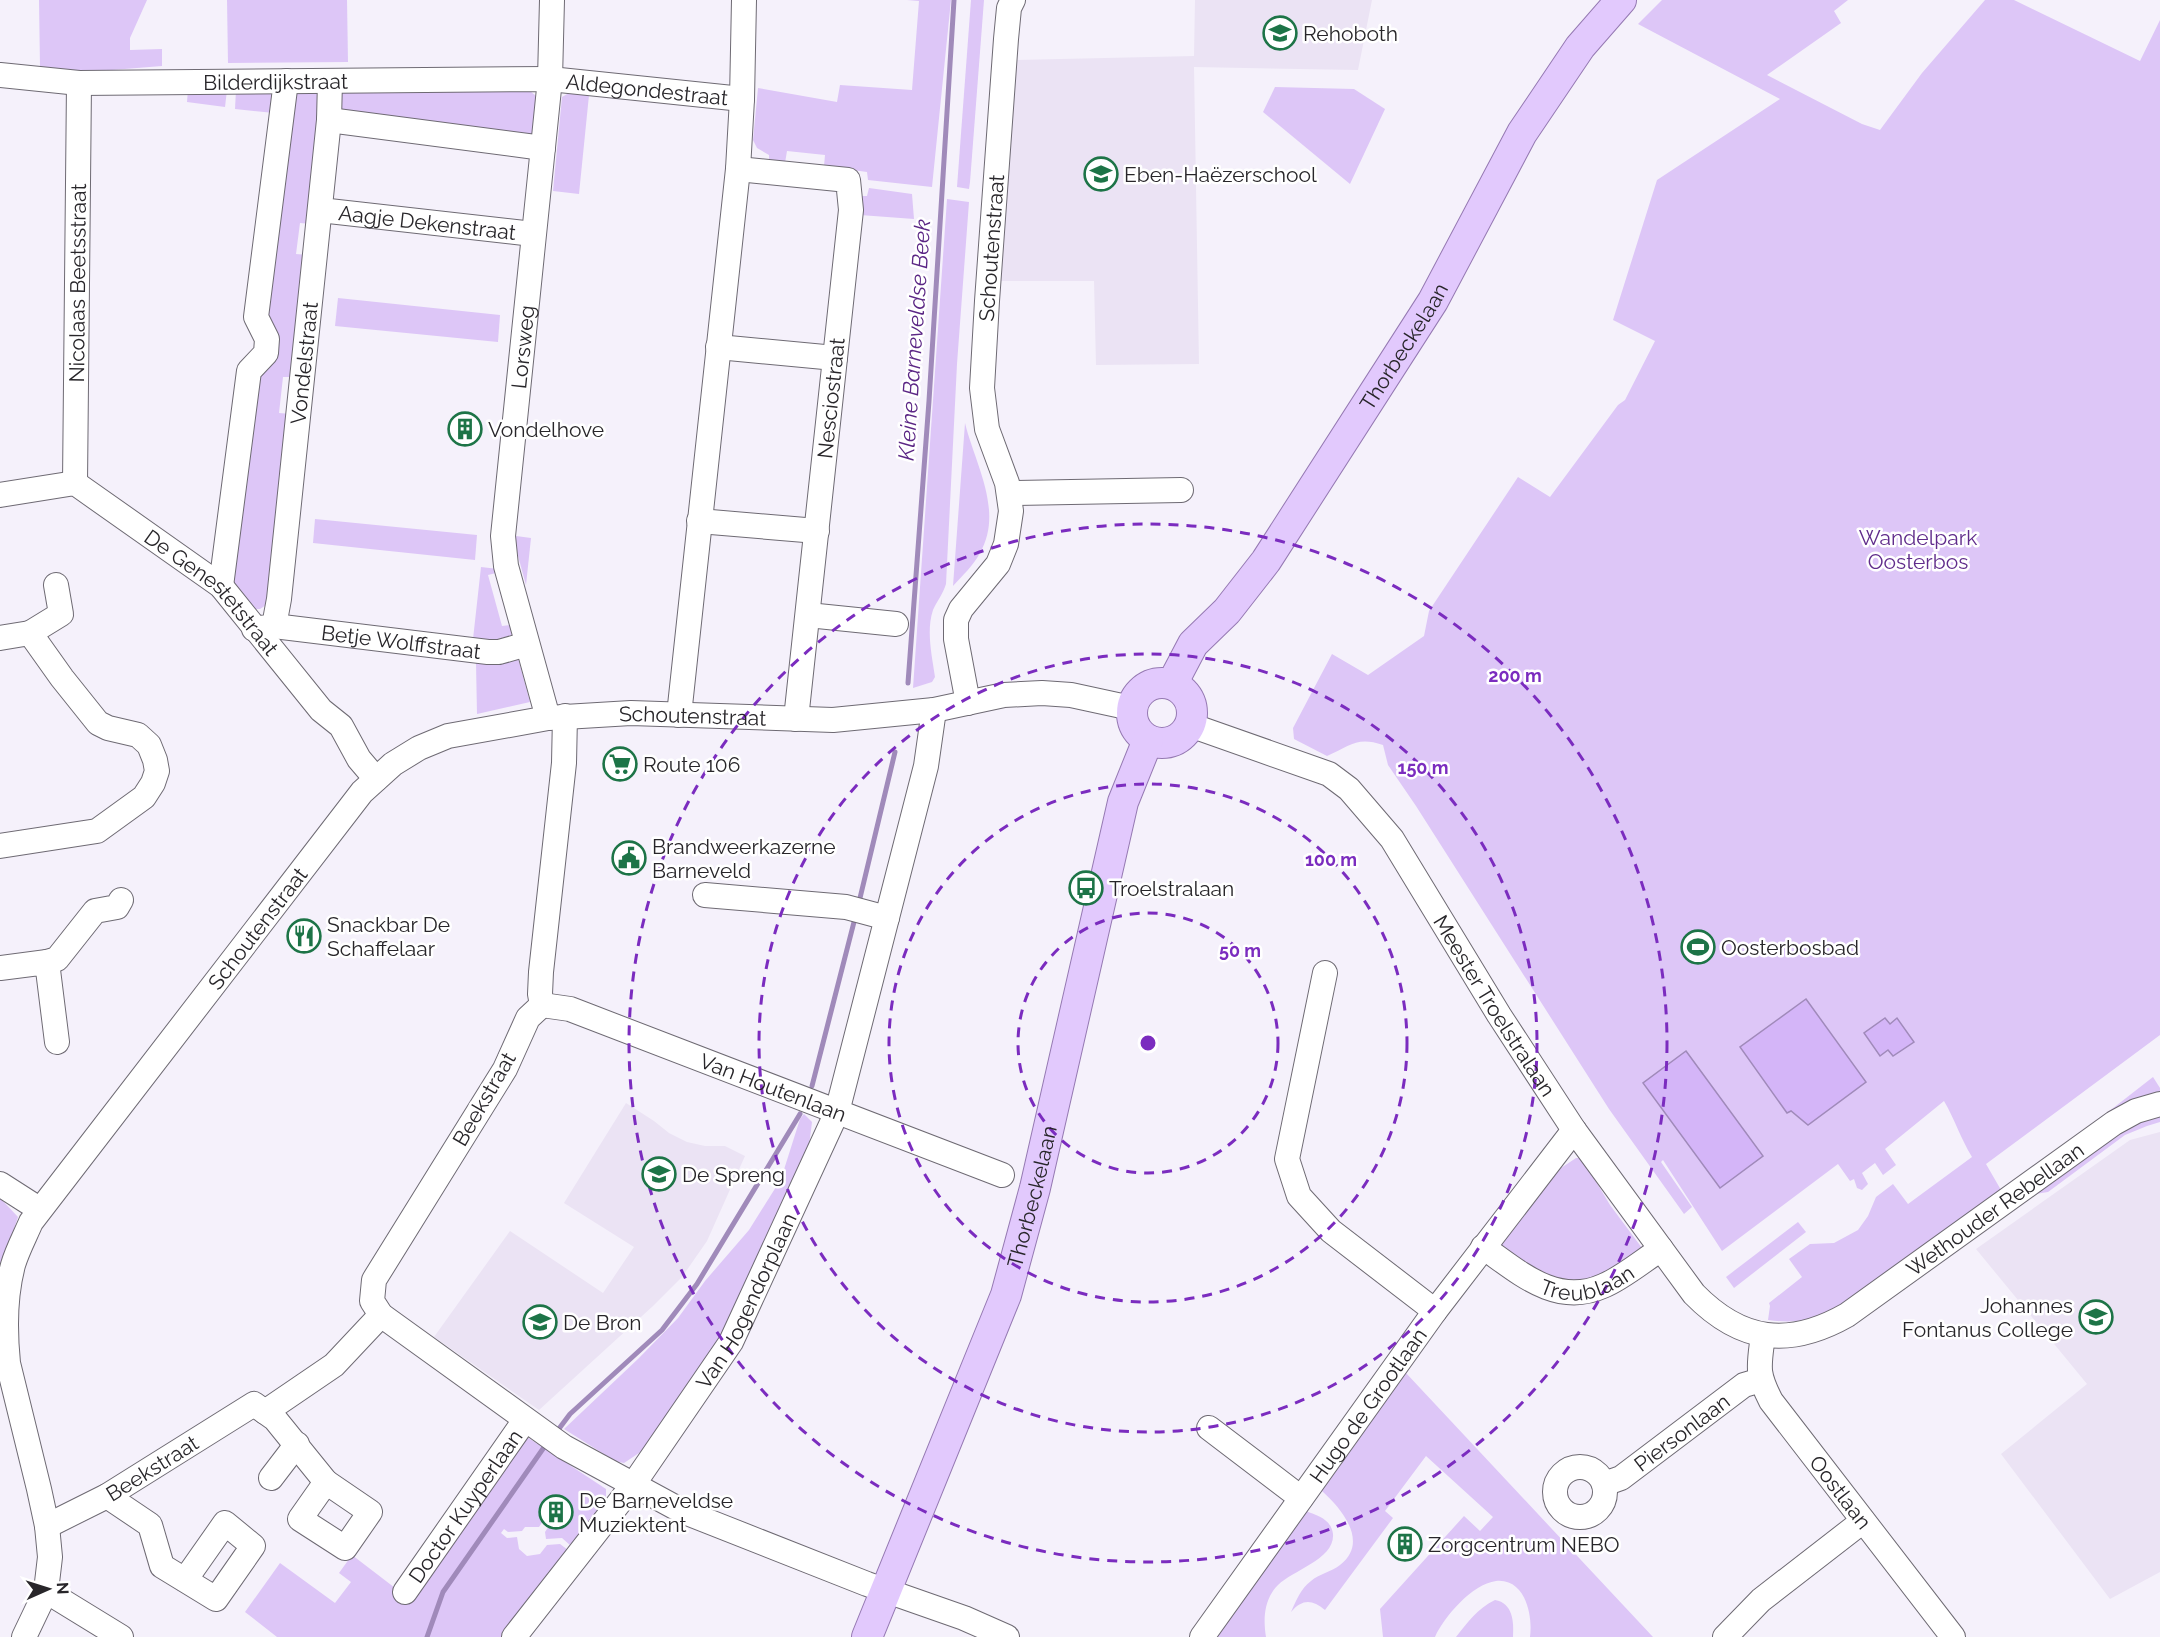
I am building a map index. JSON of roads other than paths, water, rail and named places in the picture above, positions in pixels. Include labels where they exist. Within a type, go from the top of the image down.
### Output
[{"type":"main road","name":"Thorbeckelaan","points":[[1172,684],[1193,644],[1227,611],[1266,561],[1433,301],[1528,124],[1580,47],[1621,0]]},
{"type":"main road","points":[[1158,682],[1172,684],[1183,690],[1190,700],[1192,712],[1190,725],[1183,735],[1172,742],[1160,743],[1148,740],[1138,732],[1132,721],[1131,708],[1136,695],[1146,686],[1158,682]]},
{"type":"main road","name":"Thorbeckelaan","points":[[867,1637],[1006,1295],[1035,1188],[1123,802],[1148,740]]},
{"type":"street","name":"Lorsweg","points":[[552,0],[550,79],[503,536],[506,566],[527,644],[557,717]]},
{"type":"street","points":[[679,716],[738,169],[744,0]]},
{"type":"street","name":"Schoutenstraat","points":[[968,703],[956,639],[956,620],[961,609],[998,564],[1006,544],[1011,511],[1010,493],[987,429],[982,388],[1008,18],[1013,0]]},
{"type":"street","name":"Bilderdijkstraat","points":[[0,75],[79,83],[550,79]]},
{"type":"street","name":"Aldegondestraat","points":[[550,79],[742,99]]},
{"type":"street","name":"Vondelstraat","points":[[221,586],[249,371],[266,353],[267,339],[257,323],[256,312],[286,81]]},
{"type":"street","name":"Vondelstraat","points":[[264,628],[320,210],[329,120],[330,81]]},
{"type":"street","name":"Nicolaas Beetsstraat","points":[[75,483],[79,83]]},
{"type":"street","name":"Bilderdijkstraat","points":[[329,120],[543,148]]},
{"type":"street","name":"Nesciostraat","points":[[738,169],[848,180],[851,210],[796,719]]},
{"type":"street","name":"Aagje Dekenstraat","points":[[320,210],[533,234]]},
{"type":"street","points":[[718,347],[835,358]]},
{"type":"street","points":[[0,495],[75,483]]},
{"type":"street","name":"De Genestetstraat","points":[[75,483],[221,586],[264,628],[321,710],[341,726],[359,759],[376,779]]},
{"type":"street","points":[[1010,493],[1181,490]]},
{"type":"street","points":[[699,521],[817,531]]},
{"type":"street","points":[[0,638],[30,633],[61,614],[56,585]]},
{"type":"street","points":[[808,615],[896,624]]},
{"type":"street","name":"Betje Wolffstraat","points":[[264,628],[488,652],[499,652],[527,644]]},
{"type":"street","points":[[0,846],[97,831],[144,797],[157,771],[149,745],[138,735],[108,728],[98,723],[30,633]]},
{"type":"street","name":"Schoutenstraat","points":[[24,1637],[46,1592],[50,1557],[39,1490],[8,1363],[3,1312],[13,1265],[31,1222],[355,800],[393,764],[418,748],[448,736],[557,717],[631,713],[853,719],[934,710],[1004,695],[1042,693],[1071,695],[1131,708]]},
{"type":"street","name":"Van Hogendorplaan","points":[[514,1637],[633,1485],[730,1342],[837,1112],[926,766],[934,710]]},
{"type":"street","points":[[542,1005],[541,972],[564,763],[557,717]]},
{"type":"street","name":"Meester Troelstralaan","points":[[1190,725],[1329,774],[1349,789],[1392,839],[1499,1015],[1574,1130],[1694,1294],[1710,1310],[1745,1331],[1763,1335]]},
{"type":"street","points":[[705,895],[846,907],[887,918]]},
{"type":"street","points":[[0,968],[57,959],[95,911],[117,907],[122,900]]},
{"type":"street","points":[[47,962],[57,1042]]},
{"type":"street","name":"Hugo de Grootlaan","points":[[1324,973],[1287,1159],[1299,1196],[1331,1231],[1435,1311]]},
{"type":"street","name":"Van Houtenlaan","points":[[542,1005],[570,1009],[1002,1175]]},
{"type":"street","name":"Beekstraat","points":[[46,1526],[106,1496],[334,1365],[381,1315],[372,1301],[374,1280],[505,1069],[528,1018],[542,1005]]},
{"type":"street","name":"Wethouder Rebellaan","points":[[1763,1335],[1808,1332],[1829,1325],[1847,1315],[2114,1123],[2136,1111],[2160,1104]]},
{"type":"street","name":"Hugo de Grootlaan","points":[[1202,1637],[1435,1311],[1574,1130]]},
{"type":"street","points":[[0,1184],[39,1209]]},
{"type":"street","name":"Treublaan","points":[[1483,1247],[1537,1285],[1555,1290],[1580,1292],[1603,1286],[1661,1249]]},
{"type":"street","name":"Doctor Kuyperlaan","points":[[381,1315],[564,1447],[682,1511],[885,1590],[964,1618],[1007,1637]]},
{"type":"street","name":"Oostlaan","points":[[1763,1335],[1759,1369],[1761,1380],[1771,1401],[1953,1637]]},
{"type":"street","name":"Piersonlaan","points":[[1604,1484],[1621,1478],[1744,1385],[1761,1380]]},
{"type":"street","points":[[259,1408],[276,1419],[326,1482]]},
{"type":"street","name":"Doctor Kuyperlaan","points":[[405,1592],[528,1422]]},
{"type":"street","name":"Hugo de Grootlaan","points":[[1209,1428],[1301,1498]]},
{"type":"street","points":[[271,1478],[297,1444]]},
{"type":"street","points":[[106,1496],[150,1525],[162,1566],[185,1580]]},
{"type":"street","points":[[1725,1637],[1761,1600],[1863,1521]]},
{"type":"street","points":[[46,1592],[121,1637]]},
{"type":"waterway","name":"Kleine Barneveldse Beek","points":[[908,683],[929,401],[954,0]]},
{"type":"waterway","name":"Kleine Barneveldse Beek","points":[[860,898],[895,752]]},
{"type":"waterway","name":"Kleine Barneveldse Beek","points":[[812,1086],[854,922]]},
{"type":"waterway","name":"Kleine Barneveldse Beek","points":[[555,1434],[570,1414],[662,1330],[697,1284],[800,1114]]},
{"type":"waterway","name":"Kleine Barneveldse Beek","points":[[427,1637],[443,1592],[547,1443]]},
{"type":"place","name":"Rehoboth","points":[[1280,33]]},
{"type":"place","name":"Eben-Haëzerschool","points":[[1101,174]]},
{"type":"place","name":"Vondelhove","points":[[465,429]]},
{"type":"place","name":"Route 106","points":[[620,764]]},
{"type":"place","name":"Brandweerkazerne Barneveld","points":[[629,858]]},
{"type":"place","name":"Troelstralaan","points":[[1086,888]]},
{"type":"place","name":"Snackbar De Schaffelaar","points":[[304,936]]},
{"type":"place","name":"Oosterbosbad","points":[[1698,947]]},
{"type":"place","name":"De Spreng","points":[[659,1174]]},
{"type":"place","name":"Johannes Fontanus College","points":[[2096,1317]]},
{"type":"place","name":"De Bron","points":[[540,1322]]},
{"type":"place","name":"De Barneveldse Muziektent","points":[[556,1512]]},
{"type":"place","name":"Zorgcentrum NEBO","points":[[1405,1544]]},
{"type":"park label","name":"Wandelpark Oosterbos","points":[[1918,549]]}]
